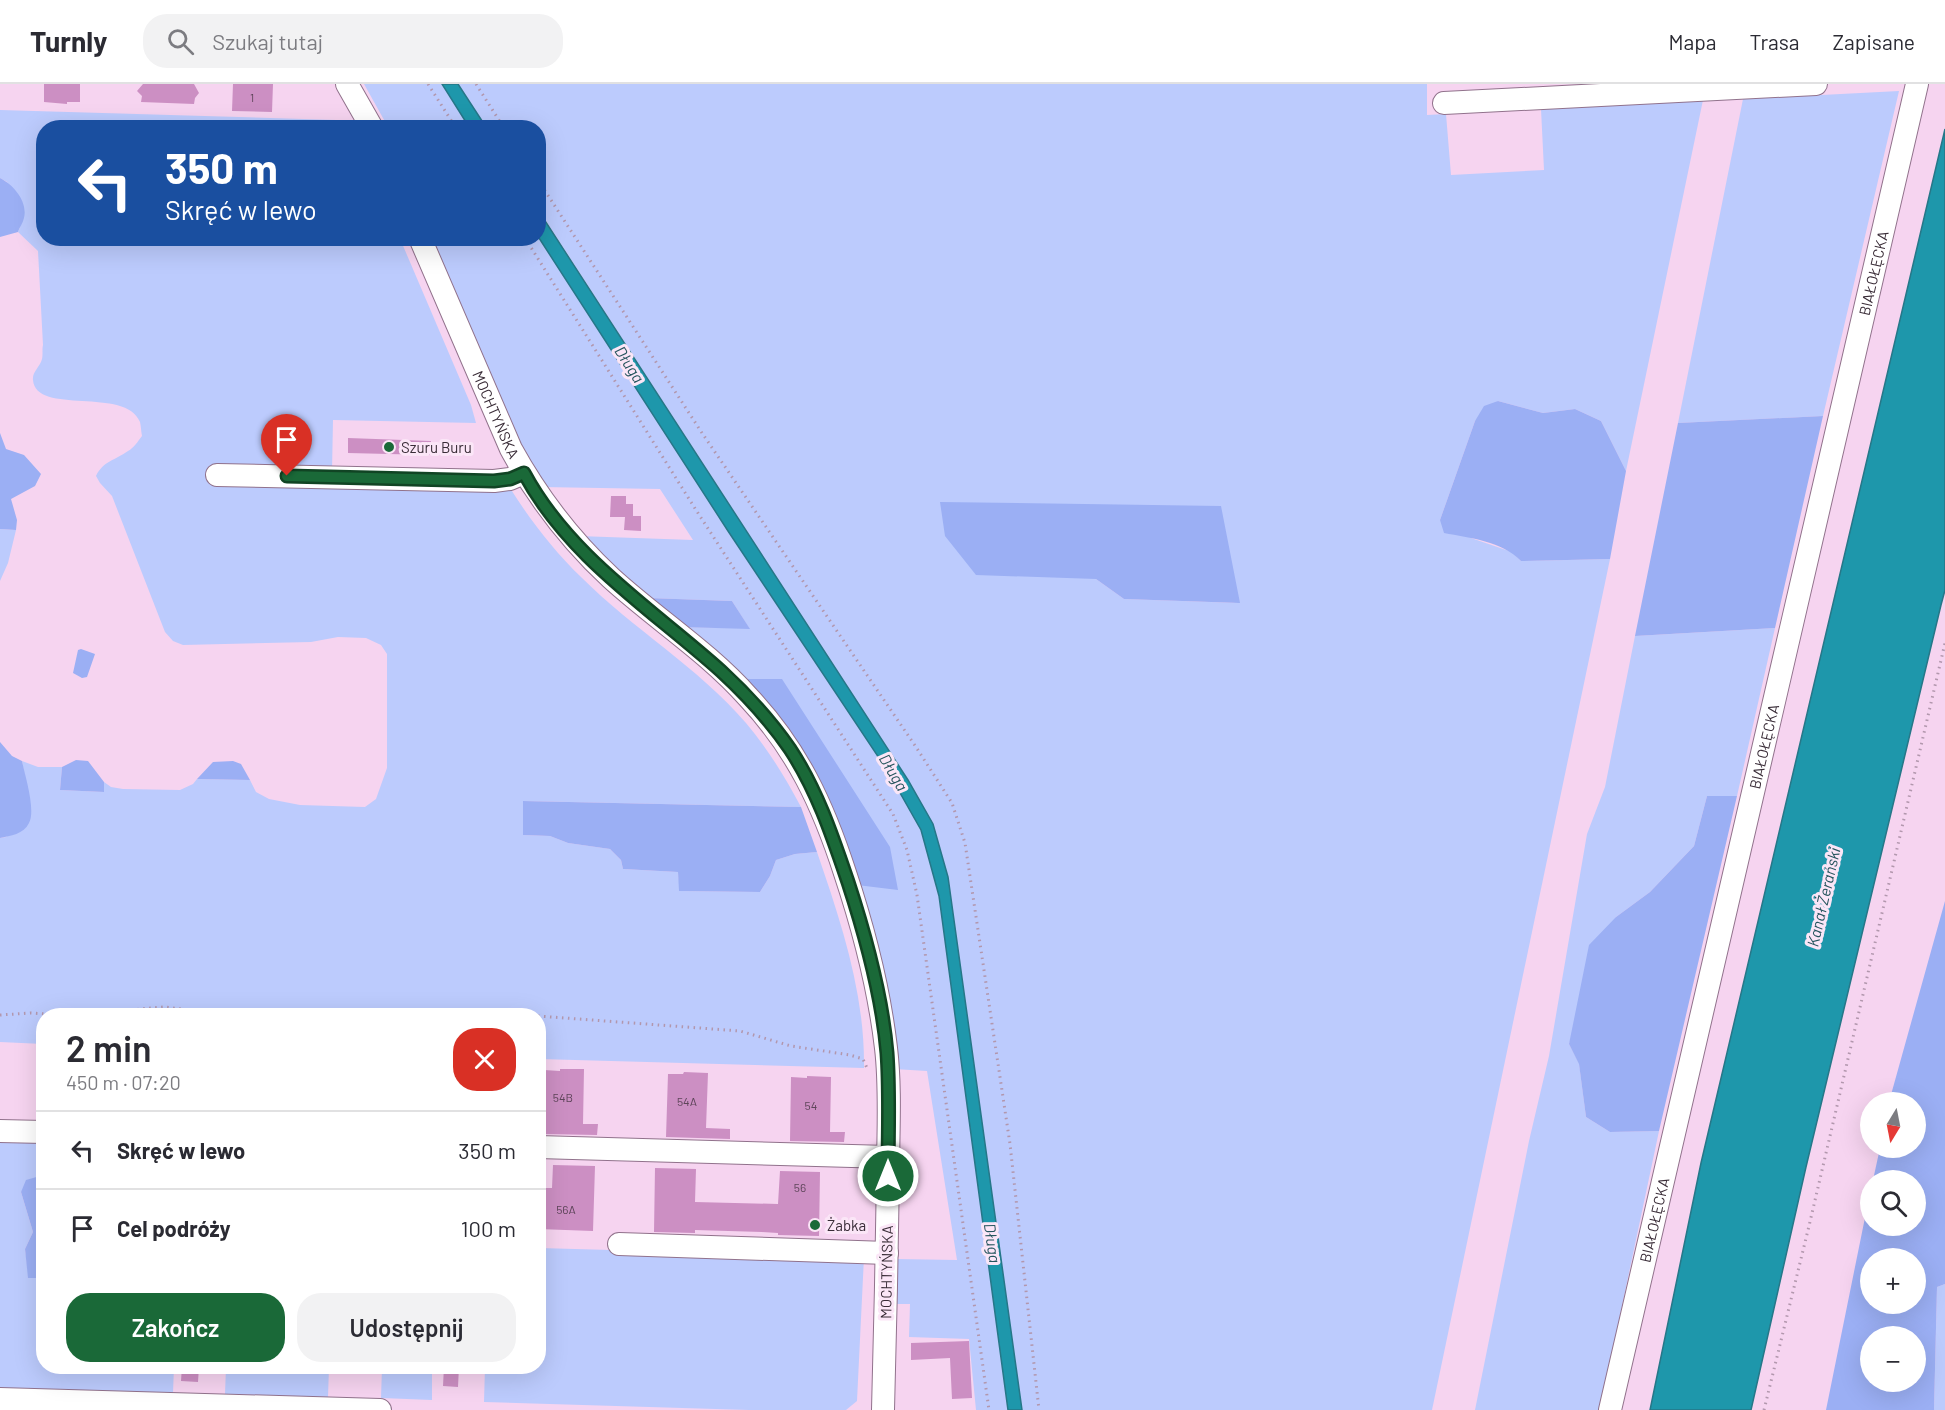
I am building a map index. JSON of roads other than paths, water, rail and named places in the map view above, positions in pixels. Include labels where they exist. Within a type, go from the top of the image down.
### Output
[{"type":"street","points":[[347,84],[367,120]]},
{"type":"street","points":[[1444,103],[1816,84]]},
{"type":"street","name":"BIAŁOŁĘCKA","points":[[1610,1410],[1917,84]]},
{"type":"street","name":"MOCHTYŃSKA","points":[[423,246],[511,449],[553,516],[577,546],[612,579],[746,694],[768,719],[790,750],[812,788],[830,827],[857,910],[876,986],[886,1052],[888,1157],[883,1410]]},
{"type":"street","points":[[217,475],[494,481],[510,479],[524,473]]},
{"type":"street","points":[[0,1131],[36,1132]]},
{"type":"street","points":[[546,1147],[888,1157]]},
{"type":"street","points":[[619,1244],[887,1253]]},
{"type":"street","points":[[0,1399],[380,1410]]},
{"type":"water","points":[[442,84],[458,84],[481,120],[465,120]]},
{"type":"water","name":"Kanał Żerański","points":[[1945,129],[1945,590],[1806,1167],[1751,1410],[1650,1410],[1701,1163]]},
{"type":"water","name":"Długa","points":[[546,222],[908,780],[933,824],[948,877],[1022,1410],[1008,1410],[939,896],[921,830],[887,770],[728,531],[544,246],[546,246]]},
{"type":"place","name":"Szuru Buru","points":[[389,447]]},
{"type":"place","name":"Żabka","points":[[815,1225]]}]
